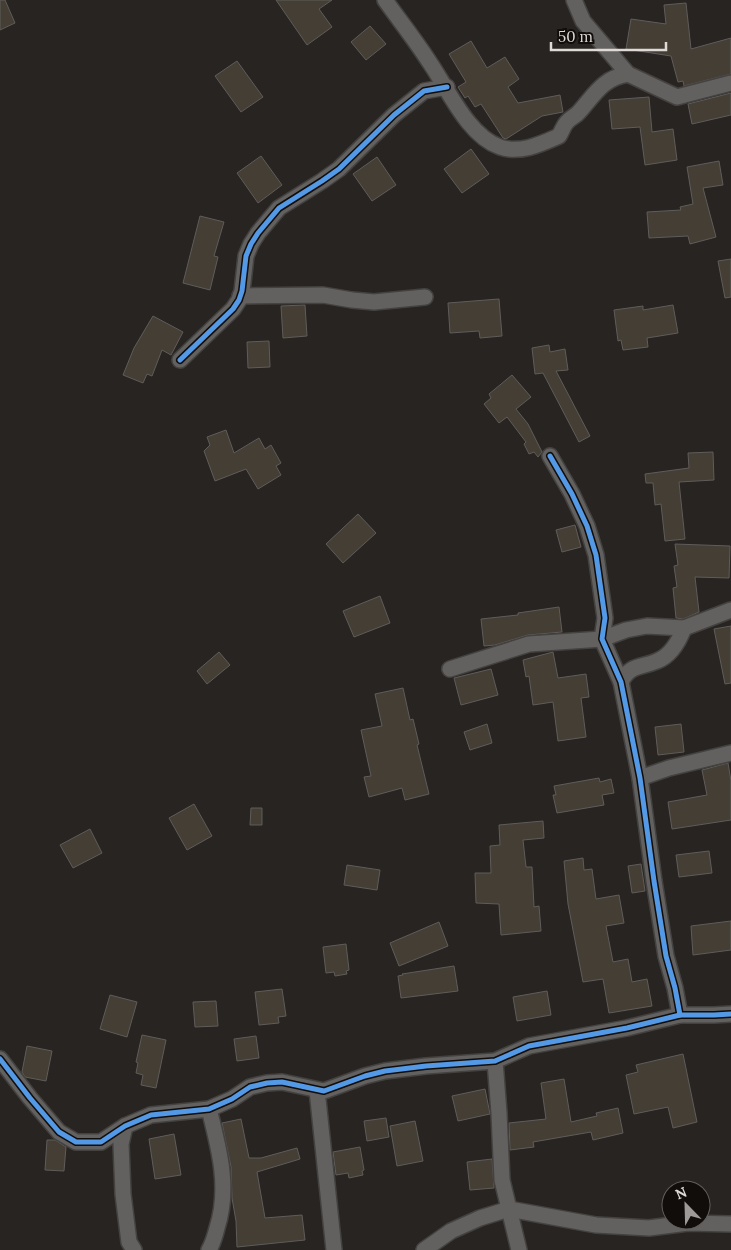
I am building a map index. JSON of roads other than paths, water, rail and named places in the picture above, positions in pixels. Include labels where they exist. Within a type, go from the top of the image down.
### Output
[{"type":"street","points":[[385,0],[447,87],[454,104],[483,137],[500,147],[525,148],[559,136],[566,122],[577,114],[596,91],[616,76],[628,74]]},
{"type":"street","points":[[574,0],[584,21],[628,74],[677,97],[731,83]]},
{"type":"street","points":[[180,360],[233,309],[240,296],[246,256],[251,244],[279,208],[322,182],[394,115],[424,92],[447,87]]},
{"type":"street","points":[[240,296],[323,295],[374,302],[425,297]]},
{"type":"street","points":[[550,456],[572,494],[587,526],[596,555],[605,618],[602,639],[621,682],[640,778],[666,956],[680,1015]]},
{"type":"street","points":[[450,670],[529,644],[602,639],[626,630],[647,626],[684,628],[731,610]]},
{"type":"street","points":[[621,682],[626,672],[659,660],[669,652],[684,628]]},
{"type":"street","points":[[640,778],[669,768],[731,753]]},
{"type":"street","points":[[0,1059],[59,1132],[76,1142],[101,1142],[125,1126],[150,1115],[209,1108],[232,1099],[250,1087],[267,1082],[282,1082],[324,1091],[385,1071],[495,1061],[528,1046],[627,1028],[680,1015],[731,1014]]},
{"type":"street","points":[[495,1061],[502,1180],[519,1250]]},
{"type":"street","points":[[317,1090],[334,1250]]},
{"type":"street","points":[[209,1108],[220,1151],[224,1186],[220,1218],[209,1250]]},
{"type":"street","points":[[125,1126],[121,1144],[123,1194],[128,1242],[134,1250]]},
{"type":"street","points":[[424,1250],[451,1231],[480,1218],[508,1209],[596,1225],[649,1228],[688,1223],[731,1224]]}]
